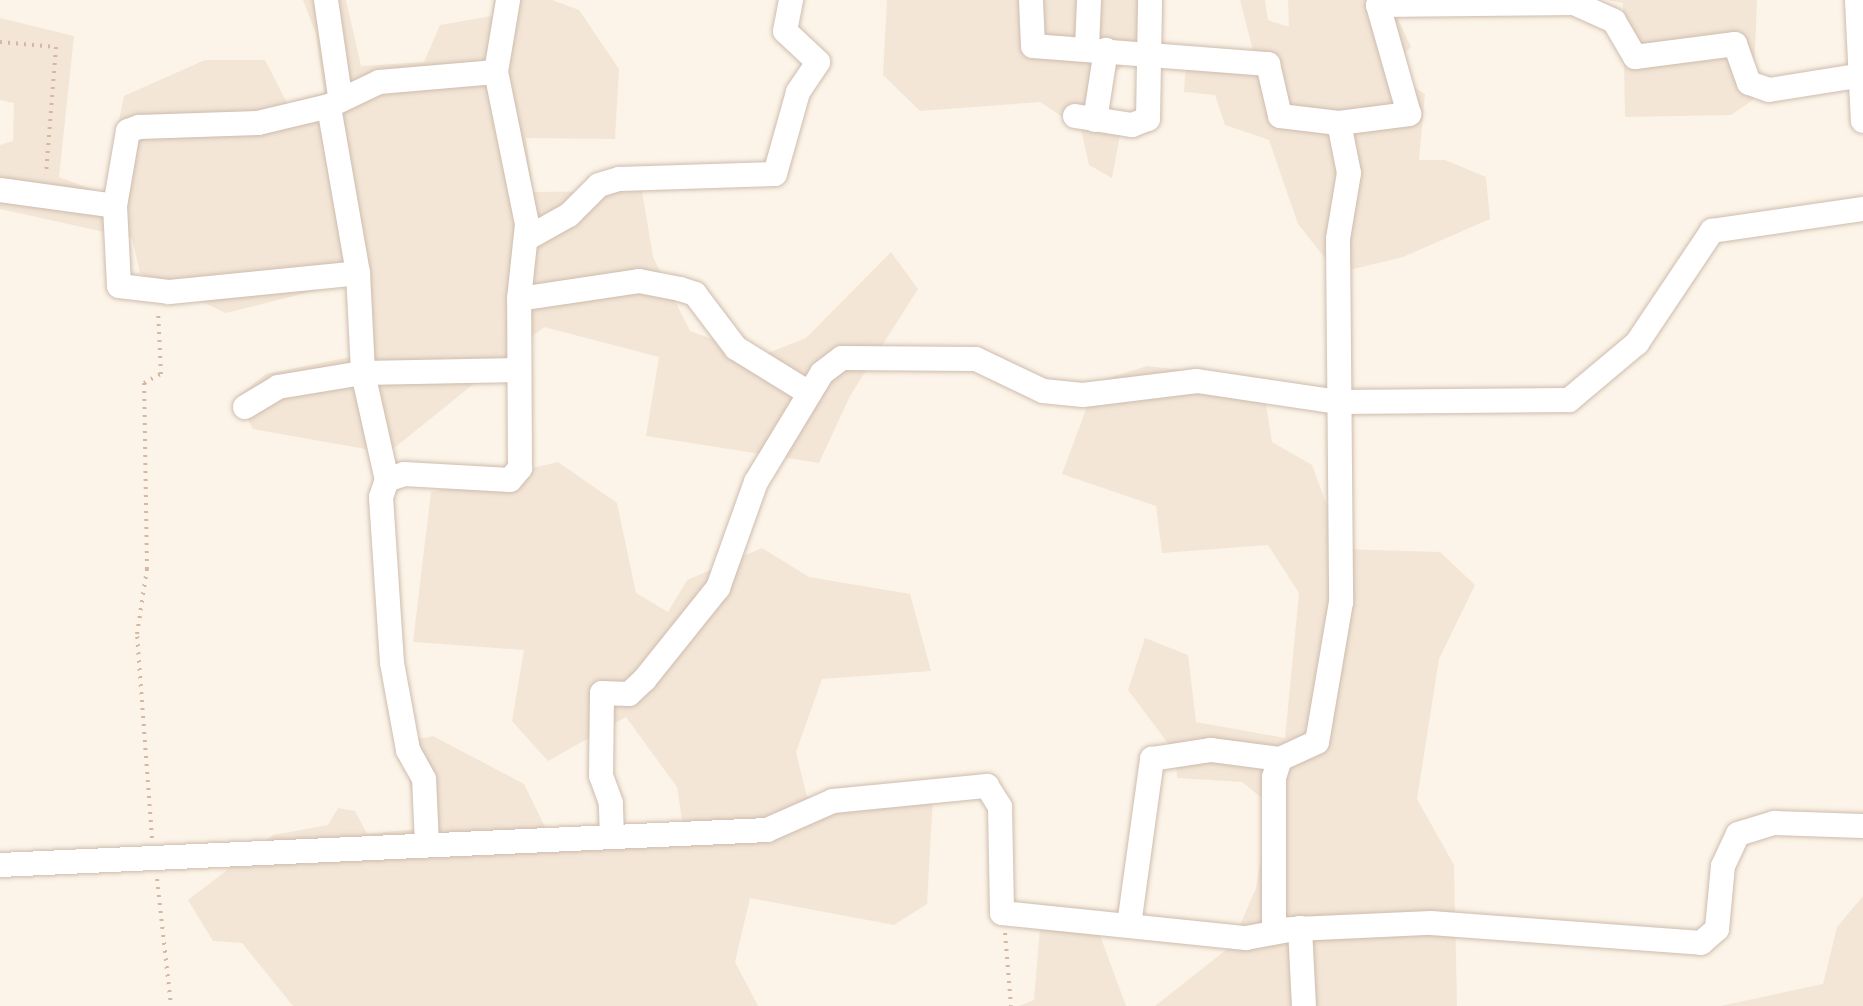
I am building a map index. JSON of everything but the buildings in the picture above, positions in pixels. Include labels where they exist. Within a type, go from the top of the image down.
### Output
[{"type":"street","points":[[326,0],[335,101],[358,273],[363,373],[387,480],[381,497],[386,614],[399,715],[424,779],[427,844]]},
{"type":"street","points":[[387,480],[404,474],[510,480],[520,468],[519,299],[526,239],[496,72],[508,0]]},
{"type":"street","points":[[526,239],[569,215],[599,185],[619,179],[775,174],[798,92],[818,62],[785,31],[791,0]]},
{"type":"street","points":[[1031,0],[1033,46],[1268,64],[1280,116],[1339,123],[1409,114],[1378,5],[1574,3],[1614,21],[1635,57],[1735,44],[1749,83],[1769,90],[1856,76]]},
{"type":"street","points":[[1089,0],[1097,49],[1085,118],[1148,119],[1150,0]]},
{"type":"street","points":[[1857,0],[1856,76],[1863,121]]},
{"type":"street","points":[[358,273],[169,292],[119,286],[115,206],[128,131],[258,123],[335,101],[379,82],[496,72]]},
{"type":"street","points":[[1129,925],[1152,759],[1211,750],[1280,759],[1317,742],[1341,602],[1338,239],[1349,173],[1339,123]]},
{"type":"street","points":[[0,190],[45,193],[115,206]]},
{"type":"street","points":[[612,837],[611,803],[601,776],[602,693],[629,694],[645,679],[718,588],[756,482],[809,393],[842,358],[945,354],[976,359],[1043,391],[1113,396],[1125,387],[1197,381],[1337,402],[1569,400],[1637,343],[1712,231],[1727,223],[1863,209]]},
{"type":"street","points":[[519,299],[639,281],[680,289],[695,294],[736,348],[809,393]]},
{"type":"street","points":[[245,407],[278,387],[363,373],[519,370]]},
{"type":"street","points":[[1280,759],[1271,921],[1274,930],[1431,923],[1701,943],[1717,929],[1723,866],[1738,834],[1774,823],[1863,826]]},
{"type":"street","points":[[0,865],[767,830],[833,801],[987,786],[1000,807],[1002,913],[1062,925],[1129,925],[1246,938],[1300,928]]},
{"type":"street","points":[[1300,928],[1304,1006]]},
{"type":"path","points":[[0,42],[56,47],[45,193]]},
{"type":"path","points":[[169,292],[158,305],[161,374],[144,383],[147,569],[137,634],[154,860],[171,1006]]},
{"type":"path","points":[[1002,913],[1011,1006]]},
{"type":"shaded area","points":[[303,0],[346,0],[361,66],[424,62],[440,25],[492,16],[494,0],[552,0],[579,10],[619,69],[615,139],[526,138],[533,192],[642,191],[653,257],[690,331],[760,356],[806,338],[891,252],[918,289],[850,396],[819,463],[646,436],[659,357],[544,327],[388,453],[253,429],[236,398],[266,374],[350,357],[353,299],[346,283],[226,313],[140,273],[132,238],[0,209],[0,145],[13,141],[14,103],[0,100],[0,18],[74,36],[59,177],[104,194],[124,96],[205,60],[265,60],[287,103],[324,93],[316,34]]},
{"type":"shaded area","points":[[887,0],[1162,0],[1158,43],[1115,72],[1105,109],[1120,135],[1112,178],[1089,165],[1081,129],[1040,102],[920,111],[883,75]]},
{"type":"shaded area","points":[[1240,0],[1265,0],[1268,20],[1289,27],[1288,0],[1389,0],[1411,47],[1386,70],[1425,94],[1419,160],[1445,160],[1486,177],[1490,219],[1403,257],[1337,273],[1298,224],[1269,140],[1225,125],[1215,95],[1184,92],[1186,63],[1258,70]]},
{"type":"shaded area","points":[[1607,0],[1757,0],[1753,100],[1731,115],[1625,117],[1623,3]]},
{"type":"shaded area","points":[[1147,366],[1262,379],[1272,442],[1312,465],[1343,549],[1440,552],[1475,585],[1439,659],[1417,799],[1454,865],[1457,1006],[1155,1006],[1231,946],[1256,888],[1266,827],[1263,799],[1242,782],[1177,778],[1176,754],[1128,690],[1145,638],[1188,655],[1196,722],[1285,738],[1299,593],[1268,545],[1162,553],[1156,506],[1062,474],[1096,382]]},
{"type":"shaded area","points":[[558,462],[617,503],[636,593],[668,612],[687,580],[762,548],[809,577],[910,594],[931,671],[822,679],[796,752],[807,797],[934,779],[927,904],[894,925],[750,898],[735,962],[758,1006],[293,1006],[242,943],[213,941],[188,900],[273,835],[328,825],[338,808],[355,811],[367,834],[417,829],[403,742],[433,736],[524,784],[548,833],[683,826],[677,787],[626,717],[548,761],[512,721],[524,650],[413,642],[431,492]]},
{"type":"shaded area","points":[[1863,896],[1863,1006],[1720,1006],[1823,984],[1837,927]]},
{"type":"shaded area","points":[[1042,904],[1091,911],[1126,1006],[1019,1006],[1034,1000]]}]
